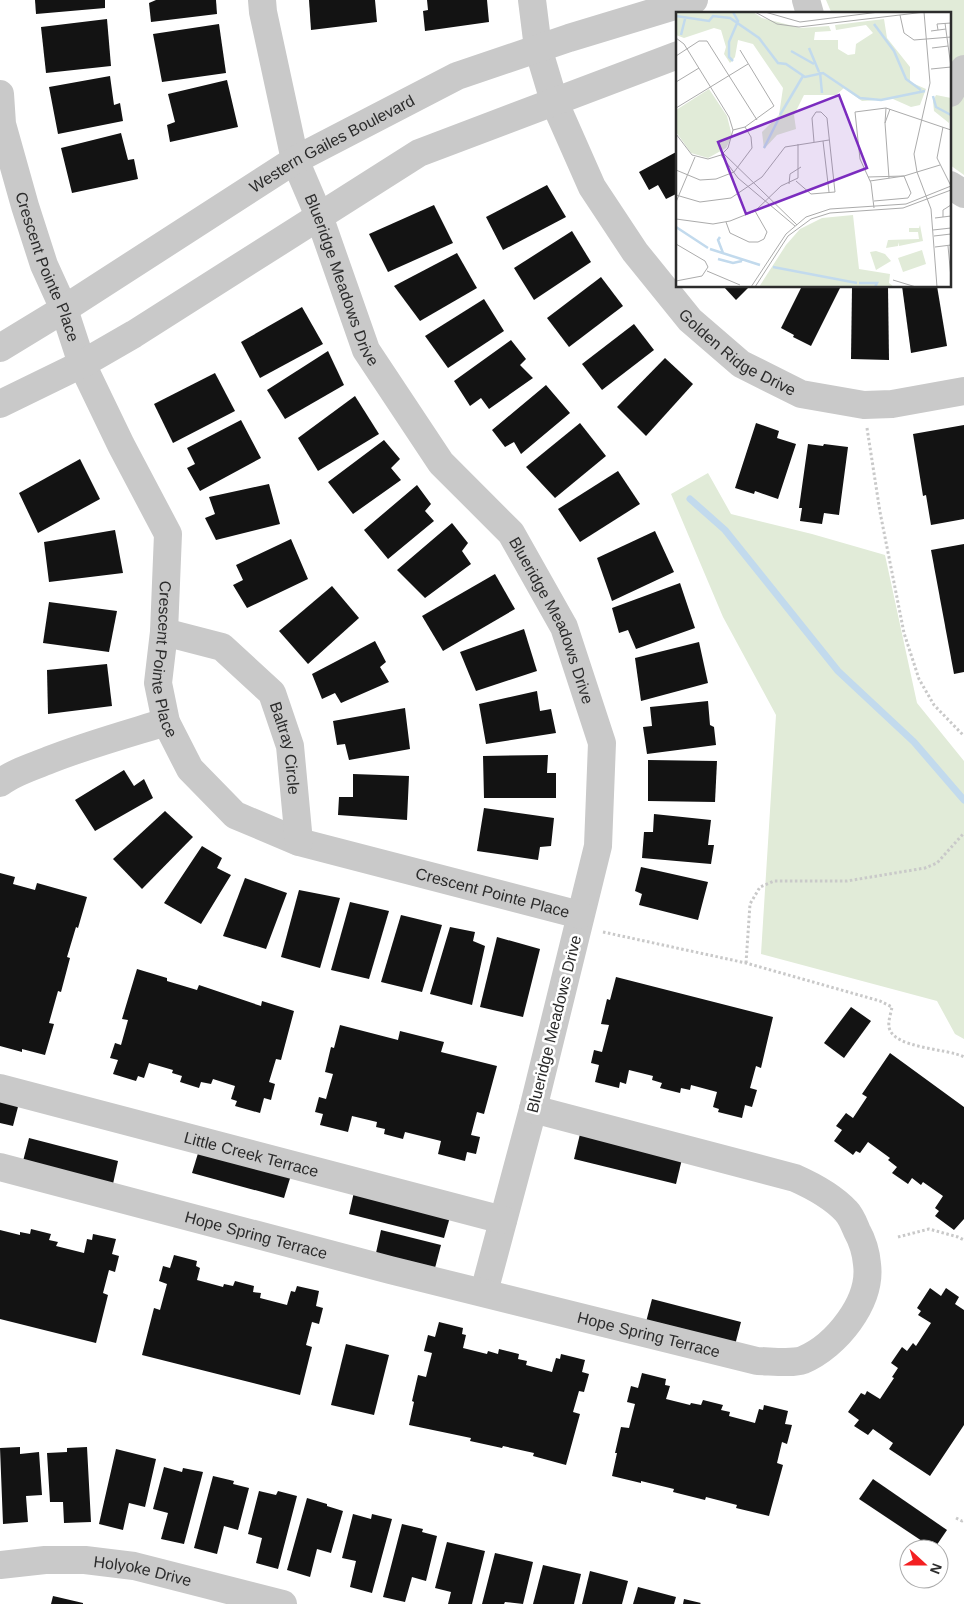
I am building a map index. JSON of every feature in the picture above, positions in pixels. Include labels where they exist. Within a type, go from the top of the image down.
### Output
[{"type":"street","name":"Blueridge Meadows Drive","points":[[262,0],[295,160],[319,216],[366,350],[441,463],[511,533],[564,627],[602,743],[598,846],[533,1109],[484,1292]]},
{"type":"street","name":"Golden Ridge Drive","points":[[532,0],[538,48],[554,101],[592,188],[635,252],[690,320],[741,364],[801,394],[864,405],[892,404],[964,391]]},
{"type":"street","name":"Western Gailes Boulevard","points":[[0,348],[64,309],[295,160],[457,76],[686,1]]},
{"type":"street","points":[[0,404],[82,364],[134,334],[419,154],[676,56]]},
{"type":"street","points":[[952,90],[964,69]]},
{"type":"street","name":"Crescent Pointe Place","points":[[0,94],[1,124],[41,257],[64,309],[82,364],[121,445],[168,534],[164,632],[158,683],[166,722],[190,769],[235,815],[299,842],[579,921]]},
{"type":"street","points":[[952,185],[964,194]]},
{"type":"street","name":"Baltray Circle","points":[[164,632],[222,647],[272,693],[290,746],[299,842]]},
{"type":"street","points":[[0,783],[28,768],[86,746],[166,722]]},
{"type":"street","name":"Little Creek Terrace","points":[[0,1088],[503,1220]]},
{"type":"street","name":"Hope Spring Terrace","points":[[0,1167],[390,1270],[757,1361],[801,1361],[822,1350],[846,1326],[858,1308],[865,1288],[868,1264],[860,1237],[847,1211],[818,1188],[795,1178],[533,1109]]},
{"type":"street","name":"Holyoke Drive","points":[[0,1565],[45,1560],[95,1561],[134,1566],[283,1604]]},
{"type":"path","points":[[864,405],[880,512],[904,633],[919,679],[934,705],[964,736]]},
{"type":"path","points":[[746,963],[750,904],[760,887],[774,881],[847,881],[925,868],[937,863],[964,834]]},
{"type":"path","points":[[579,921],[746,963],[880,1001],[892,1007],[889,1026],[891,1032],[902,1042],[964,1057]]},
{"type":"path","points":[[898,1237],[929,1229],[964,1240]]},
{"type":"path","points":[[956,1518],[964,1520]]},
{"type":"green space","points":[[826,0],[964,0],[964,175],[952,166],[952,12],[831,12]]},
{"type":"green space","points":[[708,473],[731,514],[812,534],[885,555],[917,703],[964,761],[964,1039],[955,1034],[937,1001],[761,954],[776,715],[723,617],[671,494]]},
{"type":"building","points":[[35,0],[105,0],[105,8],[36,14]]},
{"type":"building","points":[[156,0],[216,0],[217,14],[151,22],[149,3]]},
{"type":"building","points":[[309,0],[375,0],[377,22],[311,30]]},
{"type":"building","points":[[427,0],[487,0],[489,22],[425,31],[423,11],[428,10]]},
{"type":"building","points":[[107,19],[111,66],[46,73],[41,27]]},
{"type":"building","points":[[219,24],[226,73],[162,82],[153,34]]},
{"type":"building","points":[[110,76],[114,105],[120,103],[123,121],[58,134],[49,87]]},
{"type":"building","points":[[227,80],[238,127],[170,142],[167,125],[175,122],[168,94]]},
{"type":"building","points":[[121,133],[128,160],[134,159],[138,179],[72,193],[61,148]]},
{"type":"building","points":[[676,152],[676,194],[666,199],[658,185],[649,190],[639,172]]},
{"type":"building","points":[[547,185],[566,217],[503,250],[486,217]]},
{"type":"building","points":[[434,205],[453,243],[388,272],[369,234]]},
{"type":"building","points":[[572,231],[591,262],[534,300],[514,268]]},
{"type":"building","points":[[457,253],[477,288],[420,321],[394,286]]},
{"type":"building","points":[[601,277],[623,306],[569,347],[547,318]]},
{"type":"building","points":[[725,288],[748,288],[736,300]]},
{"type":"building","points":[[801,288],[840,288],[811,346],[793,337],[794,335],[781,328]]},
{"type":"building","points":[[852,288],[888,288],[889,360],[851,359]]},
{"type":"building","points":[[902,288],[937,288],[947,346],[911,353]]},
{"type":"building","points":[[484,299],[504,331],[448,368],[425,336]]},
{"type":"building","points":[[302,307],[323,344],[260,378],[241,342]]},
{"type":"building","points":[[634,324],[654,350],[602,390],[582,364]]},
{"type":"building","points":[[511,340],[526,359],[520,365],[533,378],[489,409],[481,398],[470,406],[454,381]]},
{"type":"building","points":[[328,351],[344,385],[285,419],[267,390]]},
{"type":"building","points":[[665,358],[693,384],[646,436],[617,407]]},
{"type":"building","points":[[215,373],[235,411],[173,443],[154,404]]},
{"type":"building","points":[[546,385],[570,413],[521,454],[514,442],[505,447],[492,430]]},
{"type":"building","points":[[355,396],[379,434],[318,471],[298,438]]},
{"type":"building","points":[[241,420],[261,458],[200,491],[187,468],[195,464],[187,448]]},
{"type":"building","points":[[580,423],[606,456],[555,498],[526,467]]},
{"type":"building","points":[[756,423],[779,431],[777,438],[796,444],[778,499],[755,491],[754,494],[735,488]]},
{"type":"building","points":[[964,425],[964,519],[931,525],[926,495],[923,496],[913,434]]},
{"type":"building","points":[[384,440],[400,459],[391,468],[401,480],[353,514],[328,482]]},
{"type":"building","points":[[808,444],[848,447],[839,515],[824,513],[822,524],[800,521],[802,508],[799,508]]},
{"type":"building","points":[[80,459],[100,499],[38,533],[19,493]]},
{"type":"building","points":[[618,471],[640,504],[580,542],[558,509]]},
{"type":"building","points":[[269,484],[280,524],[216,540],[205,518],[215,514],[209,497]]},
{"type":"building","points":[[417,485],[431,504],[425,511],[434,521],[388,559],[364,530]]},
{"type":"building","points":[[452,523],[468,543],[462,551],[471,564],[425,598],[397,570]]},
{"type":"building","points":[[115,530],[123,573],[49,582],[44,542]]},
{"type":"building","points":[[655,531],[674,572],[612,601],[597,558]]},
{"type":"building","points":[[291,539],[308,579],[247,608],[233,585],[243,580],[236,565]]},
{"type":"building","points":[[964,544],[964,672],[954,674],[931,550]]},
{"type":"building","points":[[495,574],[515,609],[443,651],[422,616]]},
{"type":"building","points":[[680,583],[695,628],[636,649],[628,630],[619,633],[612,608]]},
{"type":"building","points":[[332,586],[359,618],[308,664],[279,631]]},
{"type":"building","points":[[49,602],[117,611],[109,652],[43,643]]},
{"type":"building","points":[[524,629],[537,671],[476,691],[460,652]]},
{"type":"building","points":[[375,641],[386,662],[380,667],[389,682],[341,703],[335,693],[322,699],[312,674]]},
{"type":"building","points":[[699,642],[708,683],[641,701],[635,658]]},
{"type":"building","points":[[107,664],[112,706],[48,714],[47,670]]},
{"type":"building","points":[[537,691],[540,711],[551,709],[556,733],[486,744],[479,704]]},
{"type":"building","points":[[708,701],[710,725],[714,727],[716,745],[647,754],[643,727],[652,726],[650,707]]},
{"type":"building","points":[[405,708],[410,749],[349,760],[345,744],[337,745],[333,721]]},
{"type":"building","points":[[548,755],[547,773],[556,773],[556,798],[484,798],[483,756]]},
{"type":"building","points":[[648,760],[717,761],[715,802],[648,801]]},
{"type":"building","points":[[124,770],[134,786],[144,779],[153,798],[95,831],[75,800]]},
{"type":"building","points":[[353,774],[409,776],[407,820],[338,815],[339,797],[353,797]]},
{"type":"building","points":[[484,808],[554,818],[551,846],[540,847],[538,860],[477,851]]},
{"type":"building","points":[[165,811],[193,837],[142,889],[113,859]]},
{"type":"building","points":[[654,814],[711,820],[708,845],[714,845],[711,864],[642,858],[644,832],[653,832]]},
{"type":"building","points":[[202,846],[222,858],[217,868],[231,875],[201,924],[164,903]]},
{"type":"building","points":[[641,867],[708,882],[698,920],[639,905],[642,894],[635,891]]},
{"type":"building","points":[[0,873],[15,877],[13,884],[35,890],[37,883],[87,897],[67,957],[70,958],[61,992],[58,991],[49,1023],[54,1024],[45,1055],[22,1049],[22,1052],[0,1046]]},
{"type":"building","points":[[245,878],[287,893],[266,949],[223,936]]},
{"type":"building","points":[[299,890],[340,898],[320,968],[281,957]]},
{"type":"building","points":[[350,902],[389,911],[369,979],[331,970]]},
{"type":"building","points":[[401,915],[442,925],[422,992],[381,982]]},
{"type":"building","points":[[450,927],[475,932],[473,941],[485,946],[472,1005],[430,994]]},
{"type":"building","points":[[497,937],[540,949],[523,1017],[480,1007]]},
{"type":"building","points":[[137,969],[197,990],[199,985],[261,1006],[262,1001],[294,1011],[281,1060],[276,1059],[269,1082],[275,1084],[271,1100],[264,1098],[260,1113],[235,1106],[237,1101],[231,1099],[235,1086],[213,1079],[211,1084],[201,1082],[199,1088],[180,1082],[182,1076],[172,1073],[173,1070],[149,1063],[144,1078],[138,1076],[136,1081],[113,1074],[118,1060],[110,1058],[115,1043],[121,1045],[128,1020],[122,1019]]},
{"type":"building","points":[[616,977],[773,1017],[761,1068],[756,1066],[750,1088],[757,1090],[752,1107],[745,1105],[742,1118],[718,1112],[719,1109],[713,1107],[717,1092],[691,1085],[690,1090],[681,1088],[680,1093],[660,1088],[662,1083],[652,1080],[653,1076],[629,1070],[626,1084],[620,1082],[619,1088],[595,1082],[599,1065],[591,1063],[594,1050],[602,1052],[609,1025],[601,1024],[607,999],[610,1000]]},
{"type":"building","points":[[851,1007],[871,1021],[844,1058],[824,1043]]},
{"type":"building","points":[[340,1025],[398,1040],[400,1031],[444,1042],[441,1052],[497,1066],[484,1114],[477,1112],[471,1135],[480,1137],[476,1154],[467,1152],[465,1161],[438,1154],[441,1141],[405,1132],[403,1139],[384,1134],[385,1129],[376,1127],[377,1122],[352,1116],[348,1132],[320,1125],[323,1114],[315,1112],[319,1097],[326,1099],[333,1074],[325,1072],[331,1047],[334,1048]]},
{"type":"building","points":[[890,1053],[964,1107],[964,1219],[954,1230],[935,1216],[939,1211],[935,1208],[943,1196],[923,1182],[921,1185],[912,1178],[908,1184],[892,1173],[897,1167],[888,1160],[890,1158],[868,1142],[860,1153],[856,1151],[853,1155],[834,1141],[842,1130],[836,1126],[846,1113],[853,1118],[867,1097],[862,1094]]},
{"type":"building","points":[[0,1098],[19,1103],[13,1126],[0,1123]]},
{"type":"building","points":[[580,1134],[682,1159],[676,1184],[574,1159]]},
{"type":"building","points":[[29,1138],[118,1161],[113,1184],[23,1161]]},
{"type":"building","points":[[199,1150],[291,1175],[284,1198],[192,1173]]},
{"type":"building","points":[[354,1192],[450,1217],[444,1238],[349,1214]]},
{"type":"building","points":[[31,1229],[51,1234],[49,1240],[58,1242],[56,1246],[84,1253],[87,1239],[92,1240],[93,1234],[116,1239],[112,1254],[119,1256],[115,1272],[109,1270],[103,1293],[108,1295],[96,1343],[0,1319],[0,1230],[20,1235],[20,1232],[30,1234]]},
{"type":"building","points":[[381,1230],[441,1245],[435,1268],[376,1253]]},
{"type":"building","points":[[174,1255],[197,1261],[196,1266],[200,1268],[197,1280],[223,1287],[224,1284],[233,1286],[235,1281],[254,1286],[253,1292],[261,1293],[260,1298],[287,1305],[291,1291],[295,1292],[297,1286],[319,1291],[316,1306],[323,1308],[319,1324],[312,1322],[306,1345],[312,1347],[300,1395],[142,1355],[154,1308],[160,1310],[167,1284],[159,1281],[163,1266],[170,1268]]},
{"type":"building","points":[[930,1288],[941,1296],[946,1288],[959,1297],[955,1304],[964,1310],[964,1425],[930,1476],[889,1449],[893,1443],[873,1429],[868,1435],[854,1426],[859,1420],[848,1412],[861,1393],[865,1395],[867,1391],[880,1399],[894,1378],[892,1377],[898,1368],[891,1363],[902,1347],[907,1351],[913,1343],[916,1346],[931,1323],[918,1315],[921,1311],[917,1308]]},
{"type":"building","points":[[652,1299],[741,1322],[735,1345],[646,1322]]},
{"type":"building","points":[[439,1322],[463,1328],[462,1334],[466,1335],[463,1348],[487,1354],[488,1351],[498,1354],[499,1349],[519,1354],[518,1359],[527,1361],[526,1365],[552,1372],[556,1358],[560,1359],[561,1354],[585,1360],[582,1372],[589,1374],[584,1392],[579,1391],[573,1412],[580,1414],[566,1465],[533,1456],[534,1453],[470,1441],[471,1438],[409,1425],[418,1375],[426,1377],[432,1353],[424,1351],[428,1335],[435,1337]]},
{"type":"building","points":[[346,1344],[389,1355],[374,1415],[331,1405]]},
{"type":"building","points":[[642,1373],[666,1379],[665,1385],[670,1386],[666,1399],[690,1405],[691,1403],[701,1405],[703,1400],[723,1405],[721,1410],[730,1412],[729,1416],[755,1423],[759,1409],[763,1410],[764,1405],[788,1411],[785,1424],[792,1425],[787,1444],[782,1442],[777,1463],[783,1465],[769,1516],[736,1508],[737,1505],[706,1497],[705,1500],[673,1492],[674,1489],[612,1476],[621,1427],[629,1428],[635,1404],[627,1402],[631,1386],[638,1388]]},
{"type":"building","points":[[20,1447],[20,1454],[39,1452],[42,1495],[26,1496],[28,1522],[3,1524],[0,1448]]},
{"type":"building","points":[[87,1447],[91,1522],[64,1523],[63,1502],[50,1502],[47,1453],[67,1452],[67,1448]]},
{"type":"building","points":[[116,1449],[156,1459],[145,1507],[129,1503],[123,1530],[99,1524]]},
{"type":"building","points":[[164,1467],[182,1472],[183,1468],[203,1472],[184,1544],[161,1539],[168,1513],[153,1509]]},
{"type":"building","points":[[213,1476],[234,1481],[233,1484],[249,1488],[238,1530],[224,1526],[217,1554],[194,1548]]},
{"type":"building","points":[[873,1479],[947,1530],[941,1539],[919,1539],[859,1499]]},
{"type":"building","points":[[259,1491],[276,1495],[278,1491],[297,1496],[278,1569],[256,1563],[262,1538],[248,1534]]},
{"type":"building","points":[[307,1498],[343,1511],[331,1553],[317,1549],[310,1577],[287,1570]]},
{"type":"building","points":[[353,1514],[371,1519],[372,1514],[392,1519],[372,1593],[350,1587],[356,1561],[342,1558]]},
{"type":"building","points":[[402,1524],[423,1529],[422,1532],[437,1536],[426,1581],[412,1577],[405,1602],[383,1597]]},
{"type":"building","points":[[447,1542],[485,1551],[472,1604],[448,1604],[451,1592],[435,1588]]},
{"type":"building","points":[[495,1553],[533,1562],[523,1604],[505,1602],[504,1604],[482,1604]]},
{"type":"building","points":[[543,1565],[581,1574],[574,1604],[533,1604]]},
{"type":"building","points":[[590,1571],[628,1581],[622,1604],[582,1604]]},
{"type":"building","points":[[638,1587],[676,1597],[674,1604],[633,1604]]},
{"type":"building","points":[[53,1596],[83,1603],[83,1604],[51,1604]]},
{"type":"building","points":[[684,1599],[701,1603],[683,1604]]},
{"type":"waterway","points":[[690,499],[725,530],[838,671],[914,742],[964,800]]}]
